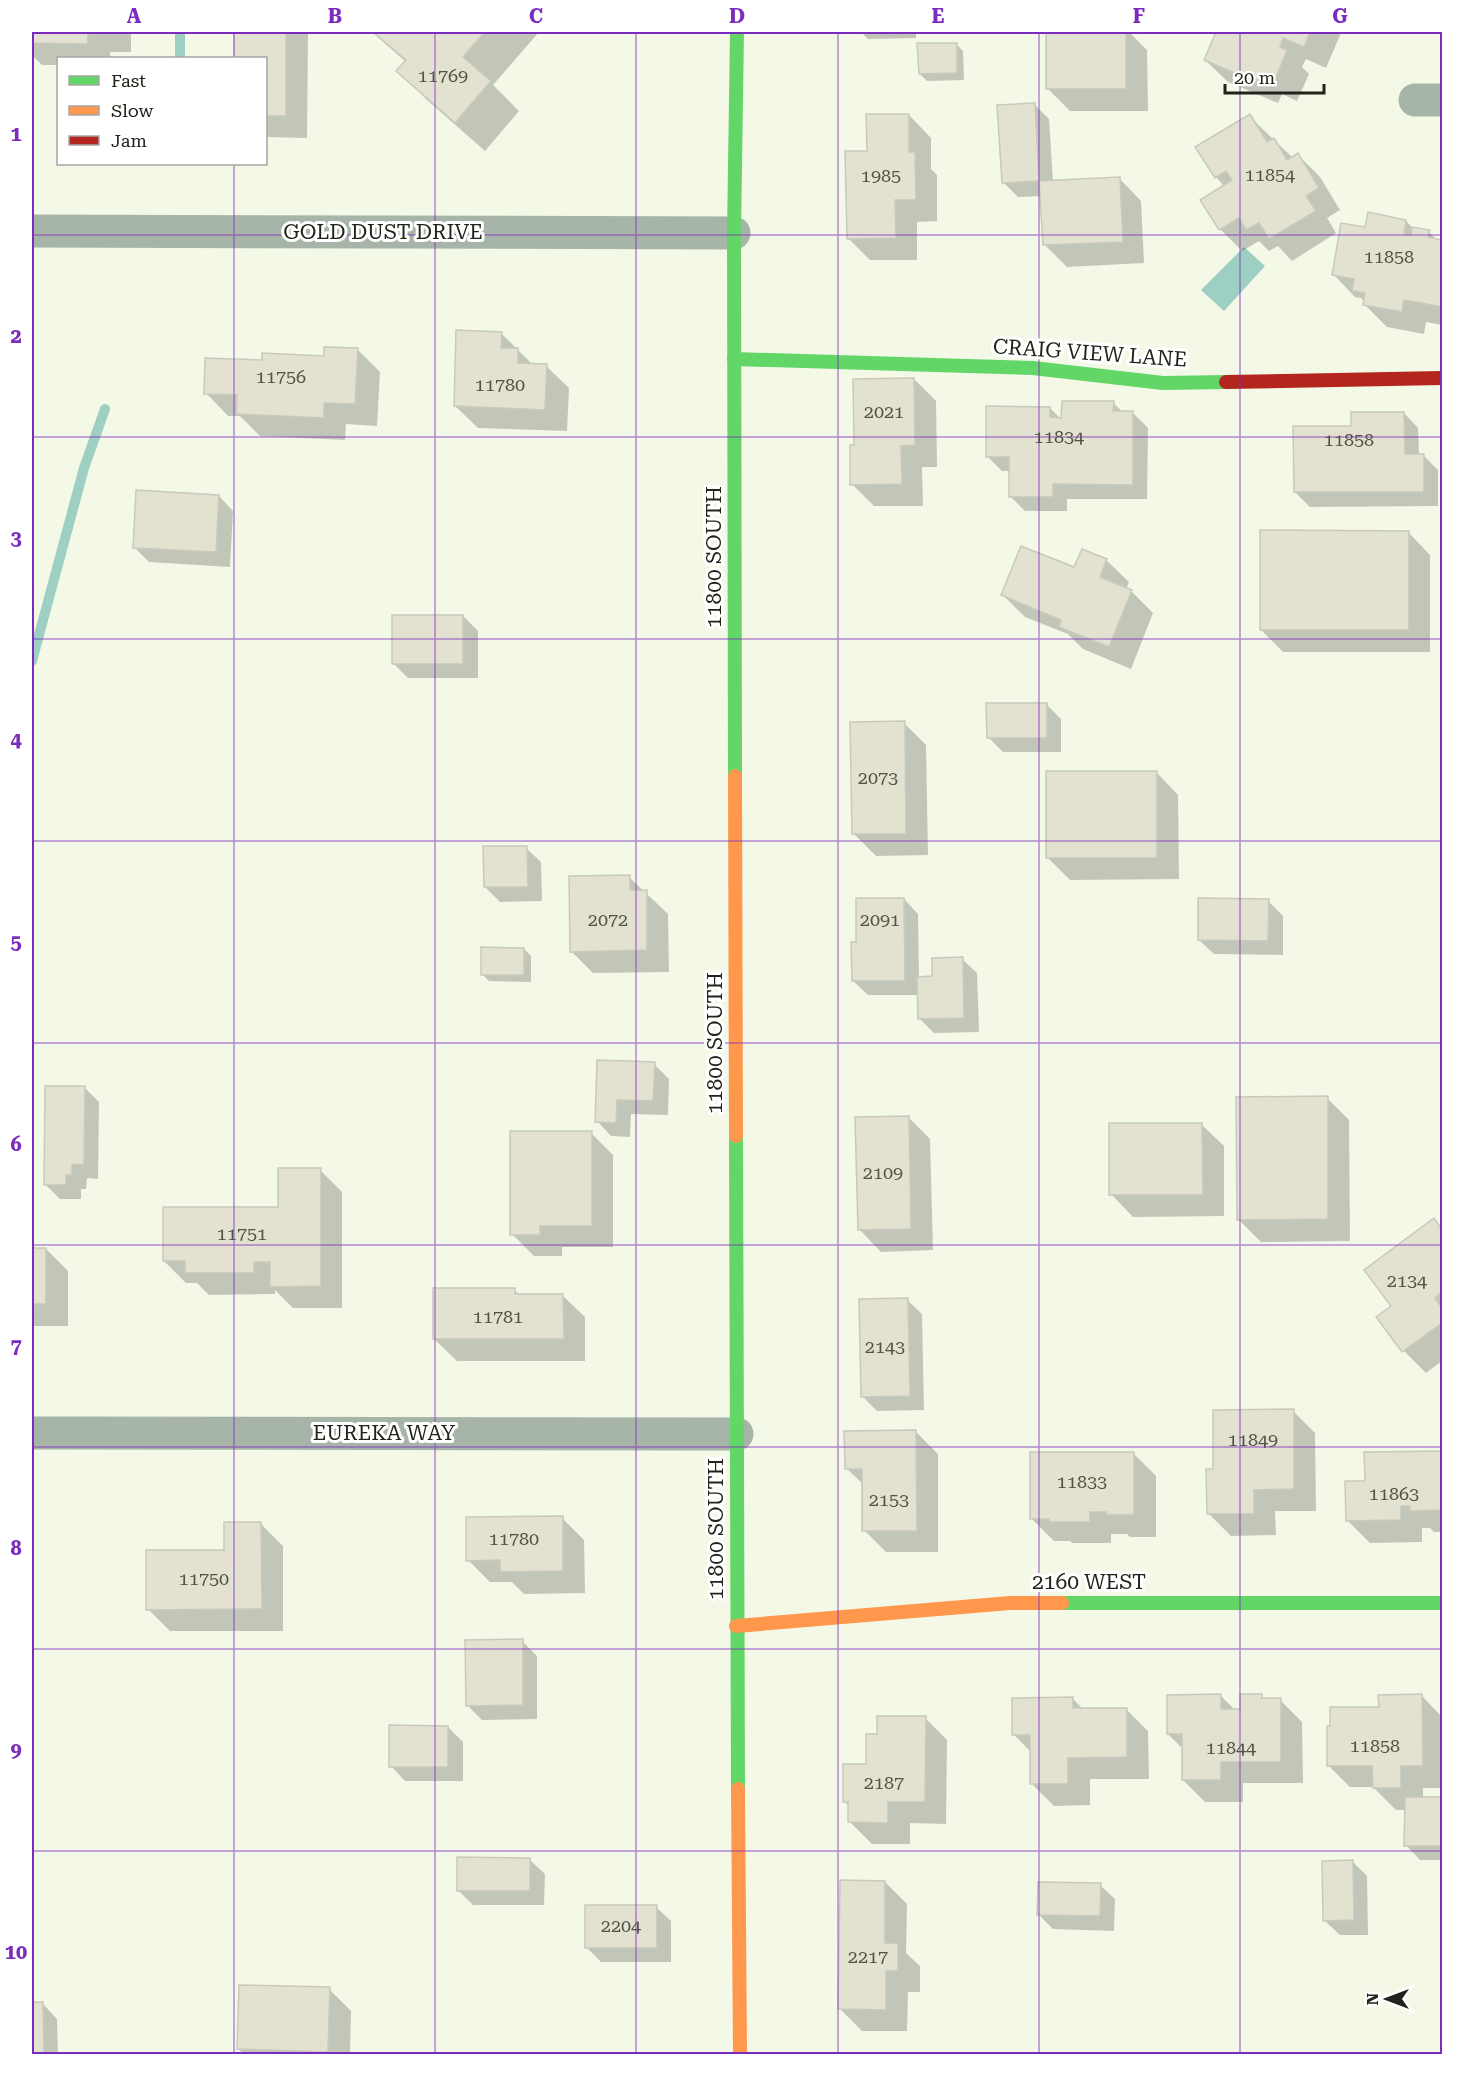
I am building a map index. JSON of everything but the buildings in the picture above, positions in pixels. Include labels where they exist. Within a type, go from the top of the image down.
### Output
[{"type":"main road","name":"11800 SOUTH","points":[[737,32],[734,359],[738,1434],[736,1626],[740,2055]]},
{"type":"main road","name":"CRAIG VIEW LANE","points":[[734,359],[1033,368],[1163,383],[1443,378]]},
{"type":"main road","name":"2160 WEST","points":[[736,1626],[1010,1603],[1443,1603]]},
{"type":"street","name":"GOLD DUST DRIVE","points":[[32,231],[734,233]]},
{"type":"street","name":"EUREKA WAY","points":[[32,1433],[738,1434]]},
{"type":"water","points":[[1244,247],[1265,266],[1224,311],[1201,290]]},
{"type":"waterway","points":[[180,32],[180,57]]},
{"type":"waterway","points":[[32,661],[84,468],[105,409]]},
{"type":"traffic: fast","points":[[735,776],[734,233],[737,32]]},
{"type":"traffic: fast","points":[[734,359],[1033,368],[1163,383],[1226,382]]},
{"type":"traffic: fast","points":[[736,1136],[738,1789]]},
{"type":"traffic: fast","points":[[1062,1603],[1442,1603]]},
{"type":"traffic: slow","points":[[735,776],[736,1136]]},
{"type":"traffic: slow","points":[[736,1626],[1010,1603],[1062,1603]]},
{"type":"traffic: slow","points":[[738,1789],[740,2054]]},
{"type":"traffic: jam","points":[[1226,382],[1442,378]]}]
